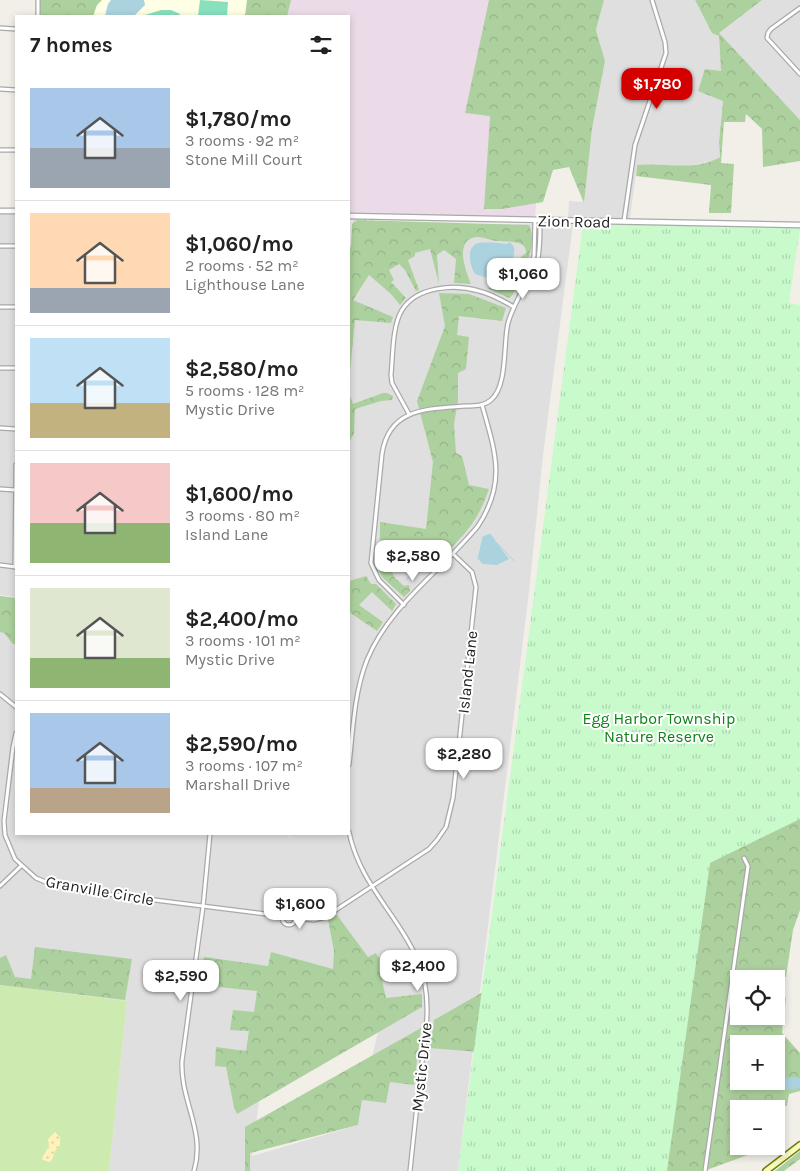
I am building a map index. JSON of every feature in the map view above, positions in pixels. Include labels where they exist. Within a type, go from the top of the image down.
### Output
[{"type":"main road","points":[[766,1171],[800,1145]]},
{"type":"street","points":[[38,0],[38,15]]},
{"type":"street","points":[[624,221],[635,145],[666,53],[665,42],[652,0]]},
{"type":"street","points":[[800,8],[768,33],[767,38],[800,74]]},
{"type":"street","points":[[0,28],[15,29]]},
{"type":"street","points":[[0,89],[15,90]]},
{"type":"street","points":[[0,150],[15,150]]},
{"type":"street","points":[[0,211],[15,211]]},
{"type":"street","name":"Zion Road","points":[[350,216],[800,225]]},
{"type":"street","points":[[404,605],[376,576],[371,559],[384,446],[393,427],[409,414],[424,409],[482,405],[492,400],[500,388],[508,325],[522,291],[521,286],[534,256],[537,220]]},
{"type":"street","points":[[0,246],[15,246]]},
{"type":"street","points":[[409,414],[392,384],[391,375],[398,320],[408,302],[418,295],[433,290],[458,288],[486,293],[514,307]]},
{"type":"street","points":[[0,307],[15,307]]},
{"type":"street","points":[[0,368],[15,368]]},
{"type":"street","points":[[350,756],[357,696],[365,667],[382,632],[404,605],[469,537],[484,517],[492,497],[495,483],[495,453],[482,405]]},
{"type":"street","points":[[0,428],[15,429]]},
{"type":"street","points":[[0,490],[15,490]]},
{"type":"street","name":"Island Lane","points":[[203,906],[314,920],[325,917],[429,849],[443,831],[451,812],[476,587],[472,572],[453,554]]},
{"type":"street","points":[[0,566],[15,567]]},
{"type":"street","points":[[0,694],[15,706]]},
{"type":"street","name":"Granville Circle","points":[[15,738],[4,828],[10,851],[14,860],[20,866],[42,882],[61,887],[203,906]]},
{"type":"street","points":[[194,1171],[198,1140],[185,1092],[182,1069],[203,906],[210,835]]},
{"type":"street","name":"Mystic Drive","points":[[350,835],[356,858],[371,887],[409,943],[418,960],[426,988],[427,1020],[410,1171]]},
{"type":"street","points":[[705,1171],[748,866],[744,858]]},
{"type":"street","points":[[0,886],[20,866]]},
{"type":"street","name":"Island Lane","points":[[282,916],[289,910],[294,912],[297,918]]},
{"type":"street","name":"Island Lane","points":[[282,916],[283,921],[288,925],[294,923],[297,918]]},
{"type":"shaded area","points":[[102,0],[247,0],[245,15],[93,15],[97,5]]},
{"type":"shaded area","points":[[270,0],[548,0],[535,220],[350,215],[350,15],[269,15]]},
{"type":"shaded area","points":[[604,0],[695,0],[712,33],[719,36],[723,101],[719,142],[720,157],[712,161],[689,166],[637,165],[630,218],[568,218],[569,201],[584,202],[592,129],[605,61],[596,30]]},
{"type":"shaded area","points":[[762,0],[800,0],[800,120],[718,33]]},
{"type":"shaded area","points":[[0,211],[15,211],[15,597],[0,595]]},
{"type":"shaded area","points":[[353,216],[366,217],[366,270],[482,224],[573,224],[543,455],[529,592],[458,1171],[109,1171],[127,1001],[0,985],[0,596],[15,598],[15,835],[289,835],[289,840],[290,835],[350,835],[350,265],[353,265]],"holes":[[[278,954],[386,998],[358,1125],[252,1156]]]},
{"type":"green space","points":[[39,0],[102,0],[97,5],[93,15],[39,15]]},
{"type":"green space","points":[[200,0],[228,2],[227,15],[198,15]]},
{"type":"green space","points":[[247,0],[291,0],[287,15],[245,15]]},
{"type":"green space","points":[[489,0],[604,0],[596,30],[605,61],[592,129],[584,203],[569,167],[553,170],[543,202],[502,209],[484,209],[490,116],[465,113]]},
{"type":"green space","points":[[695,0],[762,0],[719,33],[800,120],[800,161],[763,167],[762,129],[746,114],[745,122],[724,122],[721,163],[734,164],[731,213],[709,213],[711,185],[636,176],[637,165],[690,165],[710,162],[720,157],[719,142],[723,101],[698,91],[705,69],[721,71],[719,36],[712,33]]},
{"type":"green space","points":[[161,10],[171,10],[180,14],[180,15],[145,15]]},
{"type":"green space","points":[[357,220],[529,225],[532,233],[532,242],[528,261],[512,296],[509,298],[487,288],[500,286],[526,253],[524,246],[514,242],[477,237],[465,243],[463,250],[464,264],[471,284],[454,283],[456,259],[444,250],[437,255],[439,284],[430,249],[415,253],[415,256],[408,260],[419,290],[416,291],[405,270],[399,264],[389,270],[394,280],[391,282],[406,298],[400,305],[391,294],[369,275],[353,300],[393,317],[391,323],[355,320],[350,372],[350,248],[352,224]]},
{"type":"green space","name":"Egg Harbor Township Nature Reserve","points":[[583,224],[800,228],[789,303],[800,305],[800,819],[710,863],[667,1171],[458,1171]]},
{"type":"green space","points":[[439,293],[469,294],[506,308],[502,321],[459,316],[457,335],[469,337],[466,369],[458,373],[458,400],[454,424],[456,453],[462,456],[469,485],[489,489],[482,507],[473,522],[450,549],[417,546],[399,552],[393,562],[389,556],[387,563],[395,578],[404,586],[409,585],[410,591],[404,597],[382,577],[377,566],[376,551],[380,544],[380,522],[426,529],[433,462],[417,401],[445,326]]},
{"type":"green space","points":[[383,393],[393,396],[392,400],[381,401],[355,409],[354,433],[350,441],[350,396],[353,404]]},
{"type":"green space","points":[[366,576],[371,584],[376,584],[396,604],[392,611],[372,592],[359,605],[383,622],[377,631],[350,613],[350,581]]},
{"type":"green space","points":[[0,596],[15,598],[15,644],[4,633],[0,632]]},
{"type":"green space","points":[[800,813],[800,910],[793,930],[786,977],[785,970],[730,970],[730,1025],[783,1025],[782,1033],[784,1035],[730,1035],[730,1090],[785,1090],[785,1036],[800,1053],[800,1091],[789,1094],[787,1106],[785,1106],[785,1100],[730,1100],[730,1155],[748,1155],[704,1171],[460,1171],[478,1052],[430,1048],[434,1020],[712,861]]},
{"type":"green space","points":[[337,915],[368,957],[376,953],[387,971],[413,961],[418,974],[382,980],[386,998],[422,994],[422,1007],[237,1114],[226,1067],[215,1066],[216,1047],[246,1051],[249,1031],[230,1030],[233,1010],[254,1012],[257,991],[200,985],[204,957],[268,966],[271,952],[333,969],[334,951],[328,920]]},
{"type":"green space","points":[[35,947],[132,959],[125,1000],[0,985],[0,958],[6,955],[15,977],[31,979]]},
{"type":"green space","points":[[0,985],[127,1001],[109,1171],[0,1171]]},
{"type":"green space","points":[[421,1028],[414,1085],[390,1082],[386,1103],[362,1100],[358,1125],[250,1153],[250,1171],[245,1171],[245,1127]]},
{"type":"green space","points":[[800,1151],[800,1159],[784,1171],[775,1171]]},
{"type":"sand","points":[[55,1132],[60,1137],[60,1145],[49,1162],[42,1158],[49,1146],[48,1139]]},
{"type":"water","points":[[111,0],[144,0],[145,5],[135,15],[105,15]]},
{"type":"water","points":[[510,242],[514,247],[513,258],[504,272],[490,279],[475,274],[470,252],[475,245],[479,243],[507,244]]},
{"type":"water","points":[[490,534],[509,559],[497,565],[483,564],[478,559],[483,537]]},
{"type":"water","points":[[796,1077],[800,1079],[800,1087],[795,1089],[785,1088],[785,1079]]},
{"type":"waterway","points":[[478,559],[483,537],[490,534],[495,540]]},
{"type":"waterway","points":[[497,543],[514,561]]},
{"type":"waterway","points":[[394,567],[435,548],[406,580]]}]
